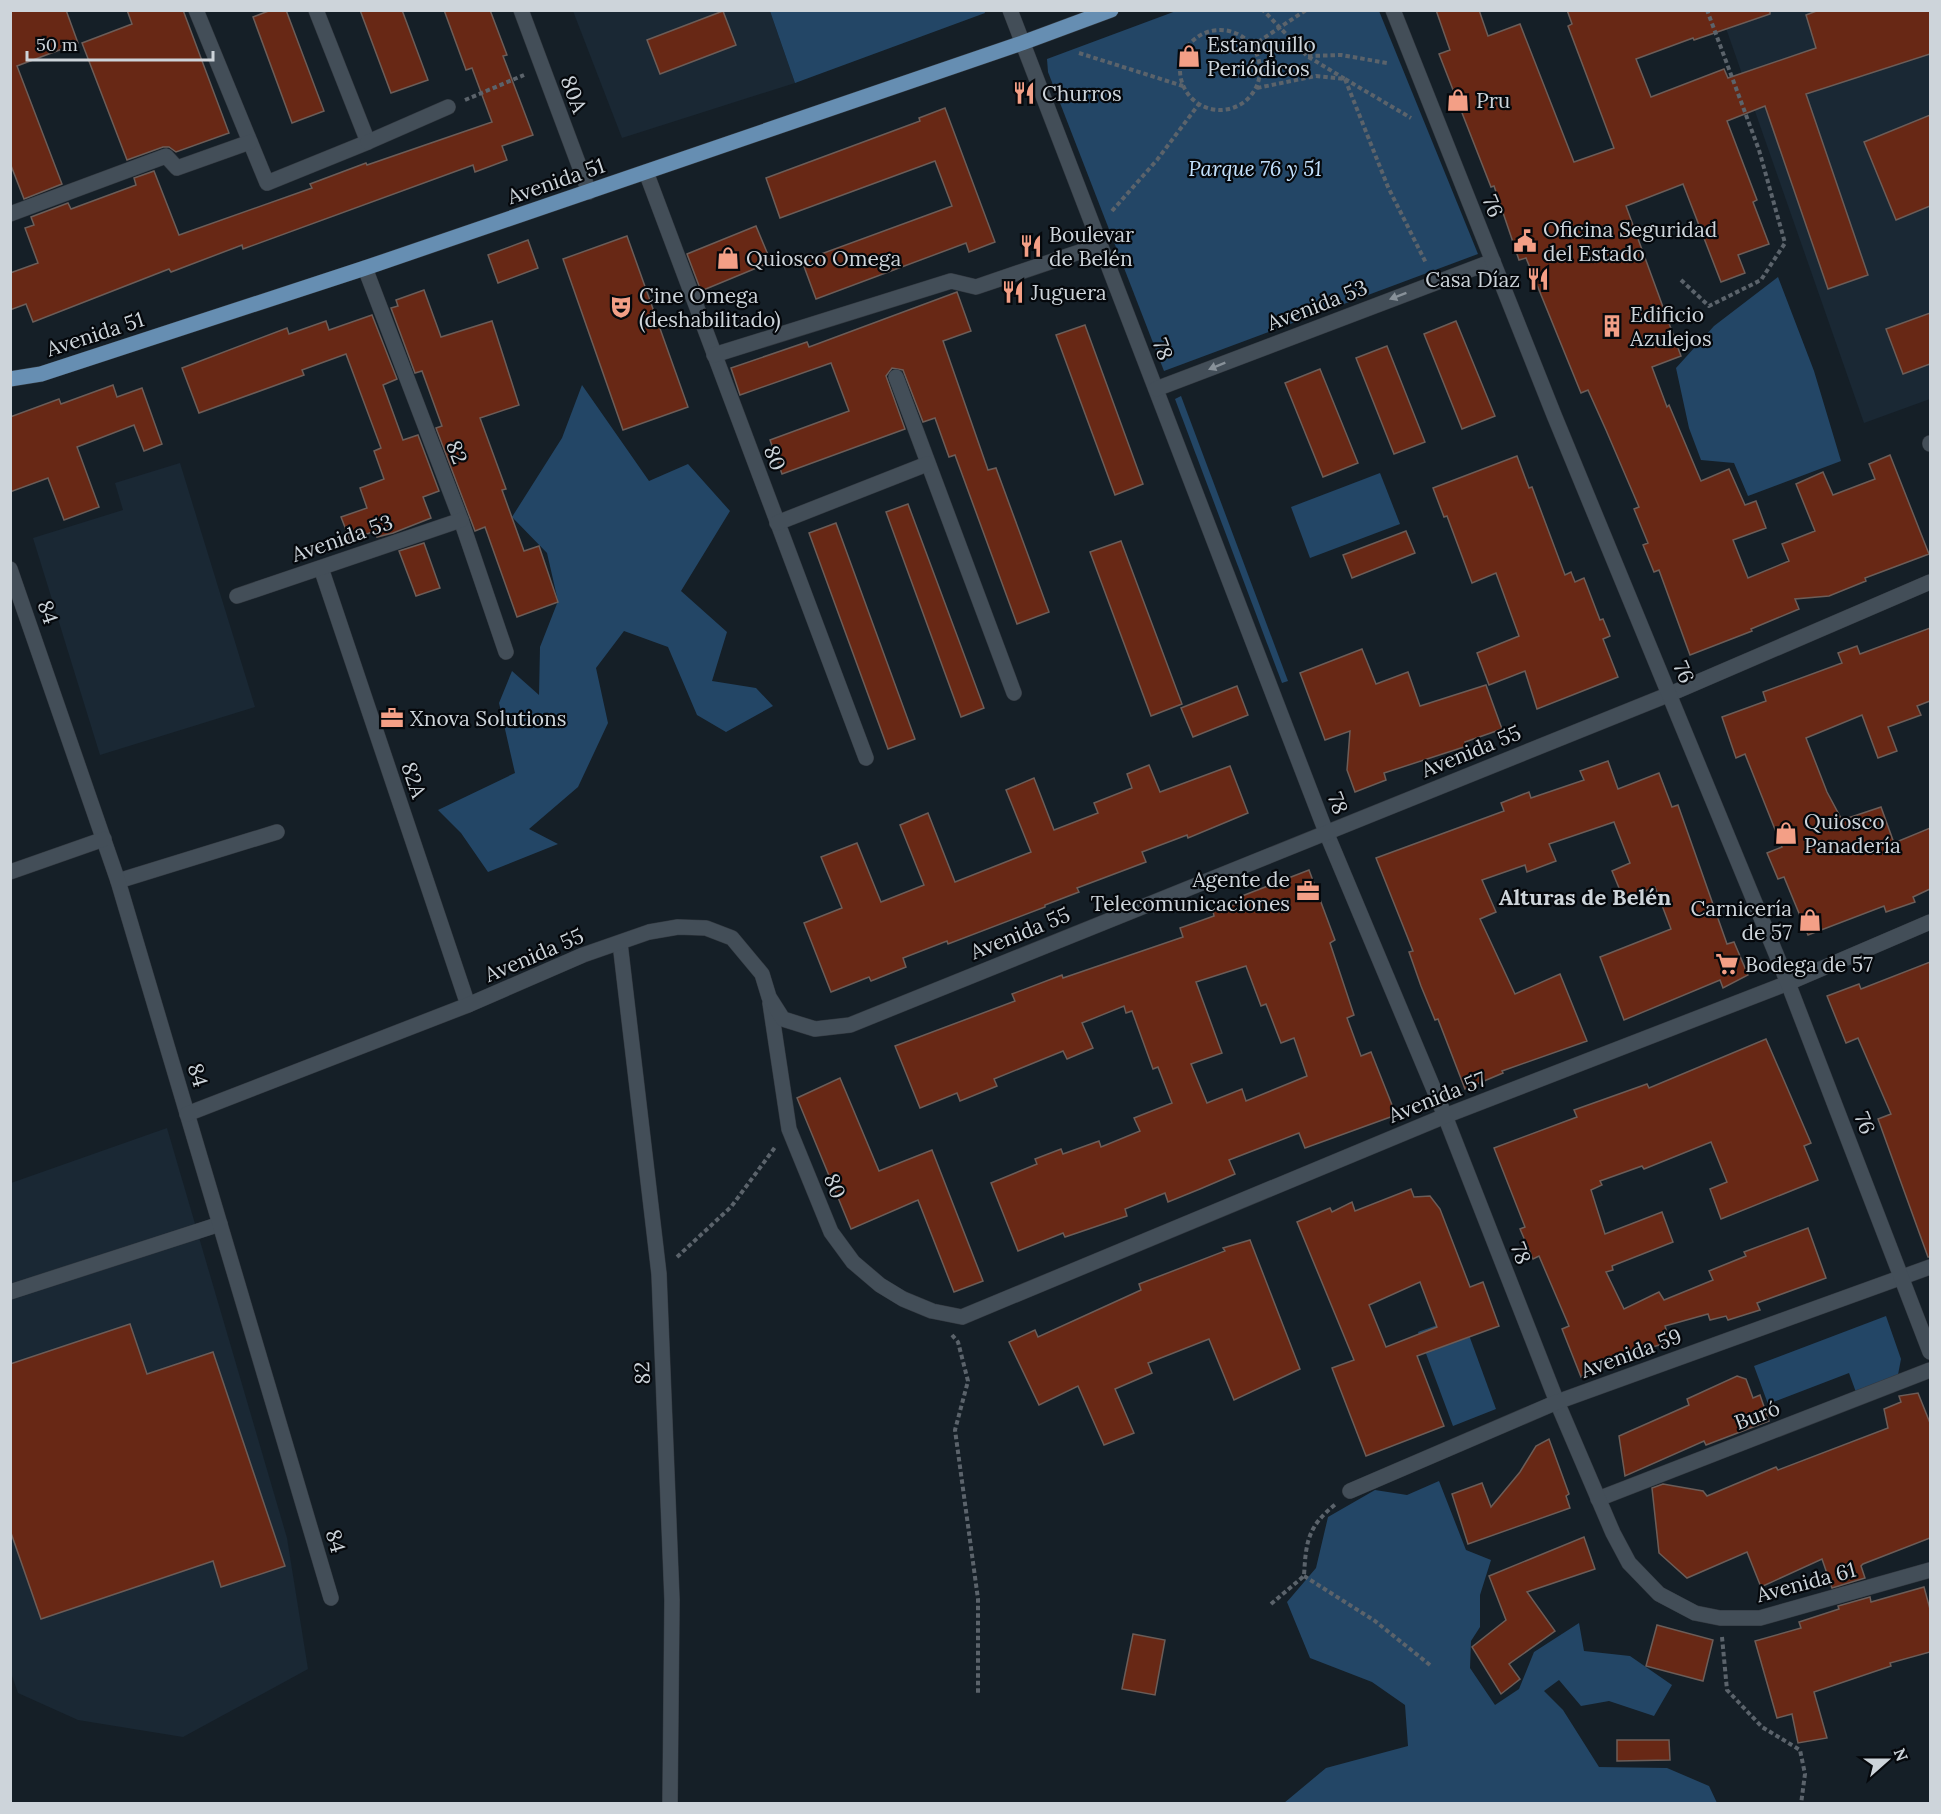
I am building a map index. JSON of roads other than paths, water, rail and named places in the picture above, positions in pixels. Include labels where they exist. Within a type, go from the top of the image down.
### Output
[{"type":"main road","name":"Avenida 51","points":[[10,380],[40,374],[89,359],[365,268],[1022,43],[1111,10]]},
{"type":"street","points":[[196,10],[267,183],[448,107]]},
{"type":"street","points":[[316,10],[368,142]]},
{"type":"street","name":"80A","points":[[521,10],[589,192]]},
{"type":"street","name":"78","points":[[1010,10],[1326,832],[1445,1116],[1557,1402],[1598,1499],[1629,1563],[1659,1594]]},
{"type":"street","name":"76","points":[[1393,10],[1788,983],[1930,1352]]},
{"type":"street","points":[[10,214],[166,156],[177,168],[250,141]]},
{"type":"street","name":"80","points":[[646,172],[866,758]]},
{"type":"street","points":[[714,355],[951,281],[975,288],[1100,245]]},
{"type":"street","name":"Avenida 53","points":[[1156,389],[1493,261]]},
{"type":"street","name":"82","points":[[365,268],[461,520],[506,652]]},
{"type":"street","points":[[896,376],[1014,693]]},
{"type":"street","points":[[777,523],[927,464]]},
{"type":"street","name":"Avenida 53","points":[[237,596],[461,520]]},
{"type":"street","name":"82A","points":[[321,568],[468,1005]]},
{"type":"street","name":"84","points":[[10,569],[118,881],[331,1598]]},
{"type":"street","name":"Avenida 55","points":[[187,1114],[468,1005],[620,943],[649,932],[678,927],[706,928],[732,938],[762,974],[769,998],[783,1019],[815,1029],[850,1025],[1670,694],[1930,582]]},
{"type":"street","points":[[118,881],[277,832]]},
{"type":"street","points":[[10,872],[104,839]]},
{"type":"street","name":"Avenida 57","points":[[962,1317],[1445,1116],[1788,983],[1930,922]]},
{"type":"street","name":"82","points":[[620,943],[659,1274],[672,1600],[670,1803]]},
{"type":"street","name":"80","points":[[769,998],[789,1129],[831,1232],[853,1262],[887,1289],[932,1311],[962,1317]]},
{"type":"street","points":[[10,1292],[220,1224]]},
{"type":"street","name":"Avenida 59","points":[[1350,1491],[1557,1402],[1930,1267]]},
{"type":"street","name":"Buró","points":[[1598,1499],[1930,1370]]},
{"type":"street","name":"Avenida 61","points":[[1659,1594],[1695,1613],[1720,1618],[1760,1618],[1930,1570]]},
{"type":"place","name":"Estanquillo Periódicos","points":[[1189,56]]},
{"type":"place","name":"Churros","points":[[1024,93]]},
{"type":"place","name":"Pru","points":[[1458,100]]},
{"type":"place","name":"Oficina Seguridad del Estado","points":[[1525,241]]},
{"type":"place","name":"Boulevar de Belén","points":[[1031,246]]},
{"type":"place","name":"Quiosco Omega","points":[[728,258]]},
{"type":"place","name":"Casa Díaz","points":[[1538,279]]},
{"type":"place","name":"Juguera","points":[[1013,292]]},
{"type":"place","name":"Cine Omega (deshabilitado)","points":[[621,307]]},
{"type":"place","name":"Edificio Azulejos","points":[[1612,326]]},
{"type":"place","name":"Xnova Solutions","points":[[392,718]]},
{"type":"place","name":"Quiosco Panadería","points":[[1786,833]]},
{"type":"place","name":"Agente de Telecomunicaciones","points":[[1308,891]]},
{"type":"place","name":"Carnicería de 57","points":[[1810,920]]},
{"type":"place","name":"Bodega de 57","points":[[1727,964]]},
{"type":"district","name":"Alturas de Belén","points":[[1585,897]]},
{"type":"park label","name":"Parque 76 y 51","points":[[1255,168]]}]
